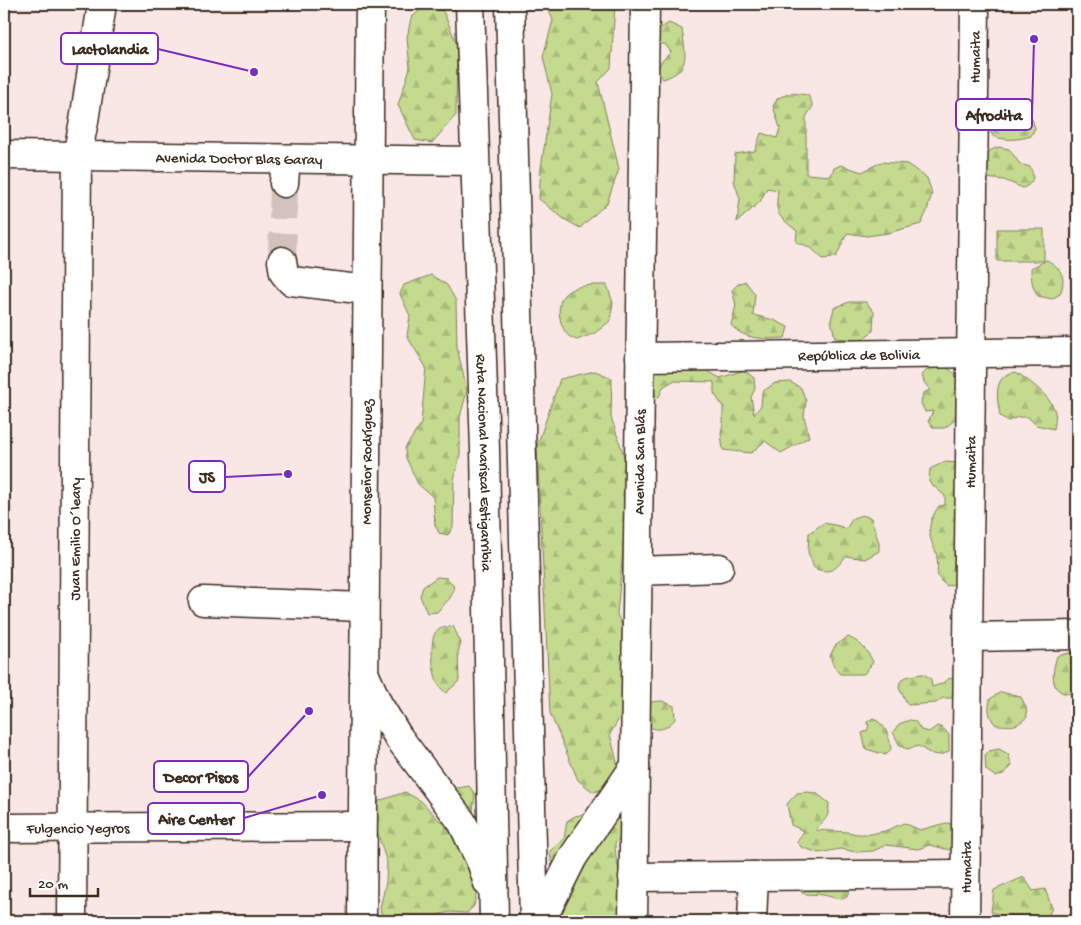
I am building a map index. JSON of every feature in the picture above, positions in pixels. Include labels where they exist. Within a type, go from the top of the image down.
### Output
[{"type":"main road","name":"Juan Emilio O´leary","points":[[72,921],[77,156],[102,4]]},
{"type":"main road","name":"Monseñor Rodríguez","points":[[362,921],[370,4]]},
{"type":"main road","name":"Ruta Nacional Mariscal Estigarribia","points":[[470,4],[485,450],[494,913]]},
{"type":"main road","points":[[510,4],[534,921]]},
{"type":"main road","name":"Avenida San Blás","points":[[633,921],[645,4]]},
{"type":"main road","name":"Humaita","points":[[965,921],[975,4]]},
{"type":"main road","name":"Avenida Doctor Blas Garay","points":[[4,156],[77,156],[285,171],[368,160],[474,161]]},
{"type":"main road","points":[[282,261],[284,273],[291,282],[367,290]]},
{"type":"main road","name":"República de Bolivia","points":[[640,357],[1077,352]]},
{"type":"main road","points":[[638,571],[719,568]]},
{"type":"main road","points":[[203,601],[364,607]]},
{"type":"main road","points":[[968,637],[1077,635]]},
{"type":"main road","points":[[364,672],[378,704],[399,738],[462,822],[482,864],[494,913]]},
{"type":"main road","points":[[541,921],[573,857],[635,766]]},
{"type":"main road","name":"Fulgencio Yegros","points":[[4,828],[362,826]]},
{"type":"main road","points":[[633,877],[965,874]]},
{"type":"main road","points":[[752,921],[754,876]]},
{"type":"green space","points":[[546,4],[615,4],[611,68],[598,82],[619,169],[607,203],[580,228],[564,219],[539,199],[541,168],[552,94],[543,57],[553,20]]},
{"type":"green space","points":[[425,6],[443,11],[457,44],[456,115],[432,143],[415,140],[398,105],[410,68],[407,38],[411,18]]},
{"type":"green space","points":[[669,23],[682,29],[685,53],[683,66],[679,71],[663,79],[657,70],[662,61],[671,52],[665,44],[660,44],[655,31]]},
{"type":"green space","points":[[791,93],[808,95],[813,106],[806,117],[806,174],[831,176],[834,168],[841,165],[862,172],[881,162],[907,164],[927,178],[932,193],[921,224],[888,233],[867,236],[847,233],[836,257],[823,259],[810,247],[796,242],[797,231],[781,218],[777,210],[778,190],[767,188],[760,202],[737,222],[740,199],[734,181],[735,154],[755,151],[761,133],[777,138],[780,128],[773,106],[778,98]]},
{"type":"green space","points":[[997,101],[1013,107],[1023,119],[1032,119],[1035,128],[1031,136],[1002,139],[993,136],[987,124],[986,115],[989,106]]},
{"type":"green space","points":[[998,147],[1009,149],[1020,164],[1030,167],[1033,177],[1029,184],[1023,188],[1004,180],[985,178],[985,153]]},
{"type":"green space","points":[[997,229],[1044,229],[1044,261],[997,261]]},
{"type":"green space","points":[[1047,260],[1056,266],[1063,278],[1060,294],[1052,299],[1038,296],[1032,279],[1031,268]]},
{"type":"green space","points":[[431,275],[447,285],[456,301],[457,347],[467,391],[460,417],[460,454],[454,480],[453,527],[448,535],[439,533],[435,525],[433,497],[418,484],[406,458],[405,448],[421,424],[426,367],[407,336],[410,316],[400,294],[404,285]]},
{"type":"green space","points":[[745,281],[755,294],[753,315],[774,320],[788,327],[785,338],[756,338],[743,334],[731,325],[736,305],[732,290],[738,284]]},
{"type":"green space","points":[[607,285],[613,303],[610,321],[595,333],[577,340],[570,337],[561,322],[559,309],[562,298],[574,288]]},
{"type":"green space","points":[[849,302],[866,302],[874,312],[873,331],[861,340],[835,338],[831,320],[834,308]]},
{"type":"green space","points":[[695,364],[720,378],[744,370],[754,378],[755,389],[751,397],[754,414],[761,406],[762,392],[775,383],[790,382],[801,388],[806,401],[804,416],[809,437],[781,453],[765,441],[751,453],[723,450],[721,433],[723,407],[714,393],[714,382],[673,381],[663,387],[659,397],[644,399],[649,370]]},
{"type":"green space","points":[[936,366],[954,373],[962,404],[961,411],[957,417],[944,428],[934,428],[928,422],[933,411],[925,412],[921,403],[923,393],[930,390],[924,382],[922,375],[927,370]]},
{"type":"green space","points":[[595,371],[612,378],[611,417],[641,507],[624,540],[617,614],[639,664],[640,684],[610,734],[619,770],[611,788],[593,792],[578,780],[550,713],[537,446],[560,379]]},
{"type":"green space","points":[[1016,372],[1048,398],[1054,409],[1056,419],[1054,429],[1036,425],[1028,417],[1018,417],[1008,421],[1000,416],[997,395],[1000,382],[1008,374]]},
{"type":"green space","points":[[944,462],[959,463],[960,537],[954,542],[961,557],[961,582],[947,586],[938,577],[937,556],[930,533],[933,515],[939,506],[945,505],[945,496],[929,482],[930,469]]},
{"type":"green space","points":[[862,515],[871,518],[879,543],[879,551],[865,559],[846,556],[833,570],[825,571],[814,568],[808,552],[809,533],[824,523],[846,529],[853,518]]},
{"type":"green space","points":[[437,577],[447,578],[453,585],[454,590],[450,598],[437,612],[427,613],[420,596],[423,587]]},
{"type":"green space","points":[[453,626],[461,643],[458,652],[459,681],[446,693],[440,688],[435,676],[432,645],[437,631]]},
{"type":"green space","points":[[848,637],[863,646],[873,662],[864,674],[840,674],[834,667],[830,656],[835,646]]},
{"type":"green space","points":[[1077,651],[1077,693],[1068,694],[1061,692],[1054,684],[1053,677],[1057,656]]},
{"type":"green space","points":[[921,674],[931,679],[932,687],[950,678],[962,684],[955,698],[943,698],[936,703],[908,705],[899,688],[900,682],[906,677]]},
{"type":"green space","points":[[1001,692],[1021,697],[1026,707],[1027,717],[1023,721],[1009,726],[996,725],[993,722],[989,710],[990,699]]},
{"type":"green space","points":[[662,701],[674,706],[675,719],[668,726],[660,729],[643,724],[644,708],[650,702]]},
{"type":"green space","points":[[873,718],[884,727],[888,735],[891,749],[886,755],[866,749],[862,733],[867,731],[869,725],[867,722]]},
{"type":"green space","points":[[910,720],[915,721],[921,730],[929,732],[937,726],[943,728],[949,735],[949,751],[937,755],[919,746],[907,749],[900,746],[893,732],[899,724]]},
{"type":"green space","points":[[999,749],[1008,754],[1012,766],[1005,773],[996,777],[986,770],[985,755],[989,751]]},
{"type":"green space","points":[[469,786],[475,794],[473,811],[485,849],[474,906],[467,913],[449,912],[417,921],[383,921],[380,908],[386,882],[387,863],[373,818],[379,801],[405,792],[421,801],[441,822],[451,823],[452,789]]},
{"type":"green space","points":[[797,793],[816,793],[829,803],[827,816],[816,830],[871,834],[885,831],[904,823],[920,830],[946,823],[958,825],[955,847],[950,850],[929,845],[918,849],[886,845],[873,851],[856,852],[840,849],[819,853],[801,847],[797,842],[804,831],[791,825],[787,804]]},
{"type":"green space","points":[[601,811],[620,815],[627,825],[629,831],[615,843],[617,864],[623,884],[640,921],[560,921],[551,904],[553,877],[550,851],[564,839],[567,821],[575,816]]},
{"type":"green space","points":[[1024,877],[1033,891],[1045,889],[1052,908],[1047,918],[1038,921],[1006,921],[998,914],[991,912],[994,890]]},
{"type":"green space","points":[[847,879],[850,889],[847,897],[840,898],[802,893],[797,885]]},
{"type":"tunnel","points":[[282,261],[284,183]]},
{"type":"place","name":"Afrodita","points":[[1034,39]]},
{"type":"place","name":"Lactolandia","points":[[254,72]]},
{"type":"place","name":"JS","points":[[288,474]]},
{"type":"place","name":"Decor Pisos","points":[[309,711]]},
{"type":"place","name":"Aire Center","points":[[322,795]]}]
